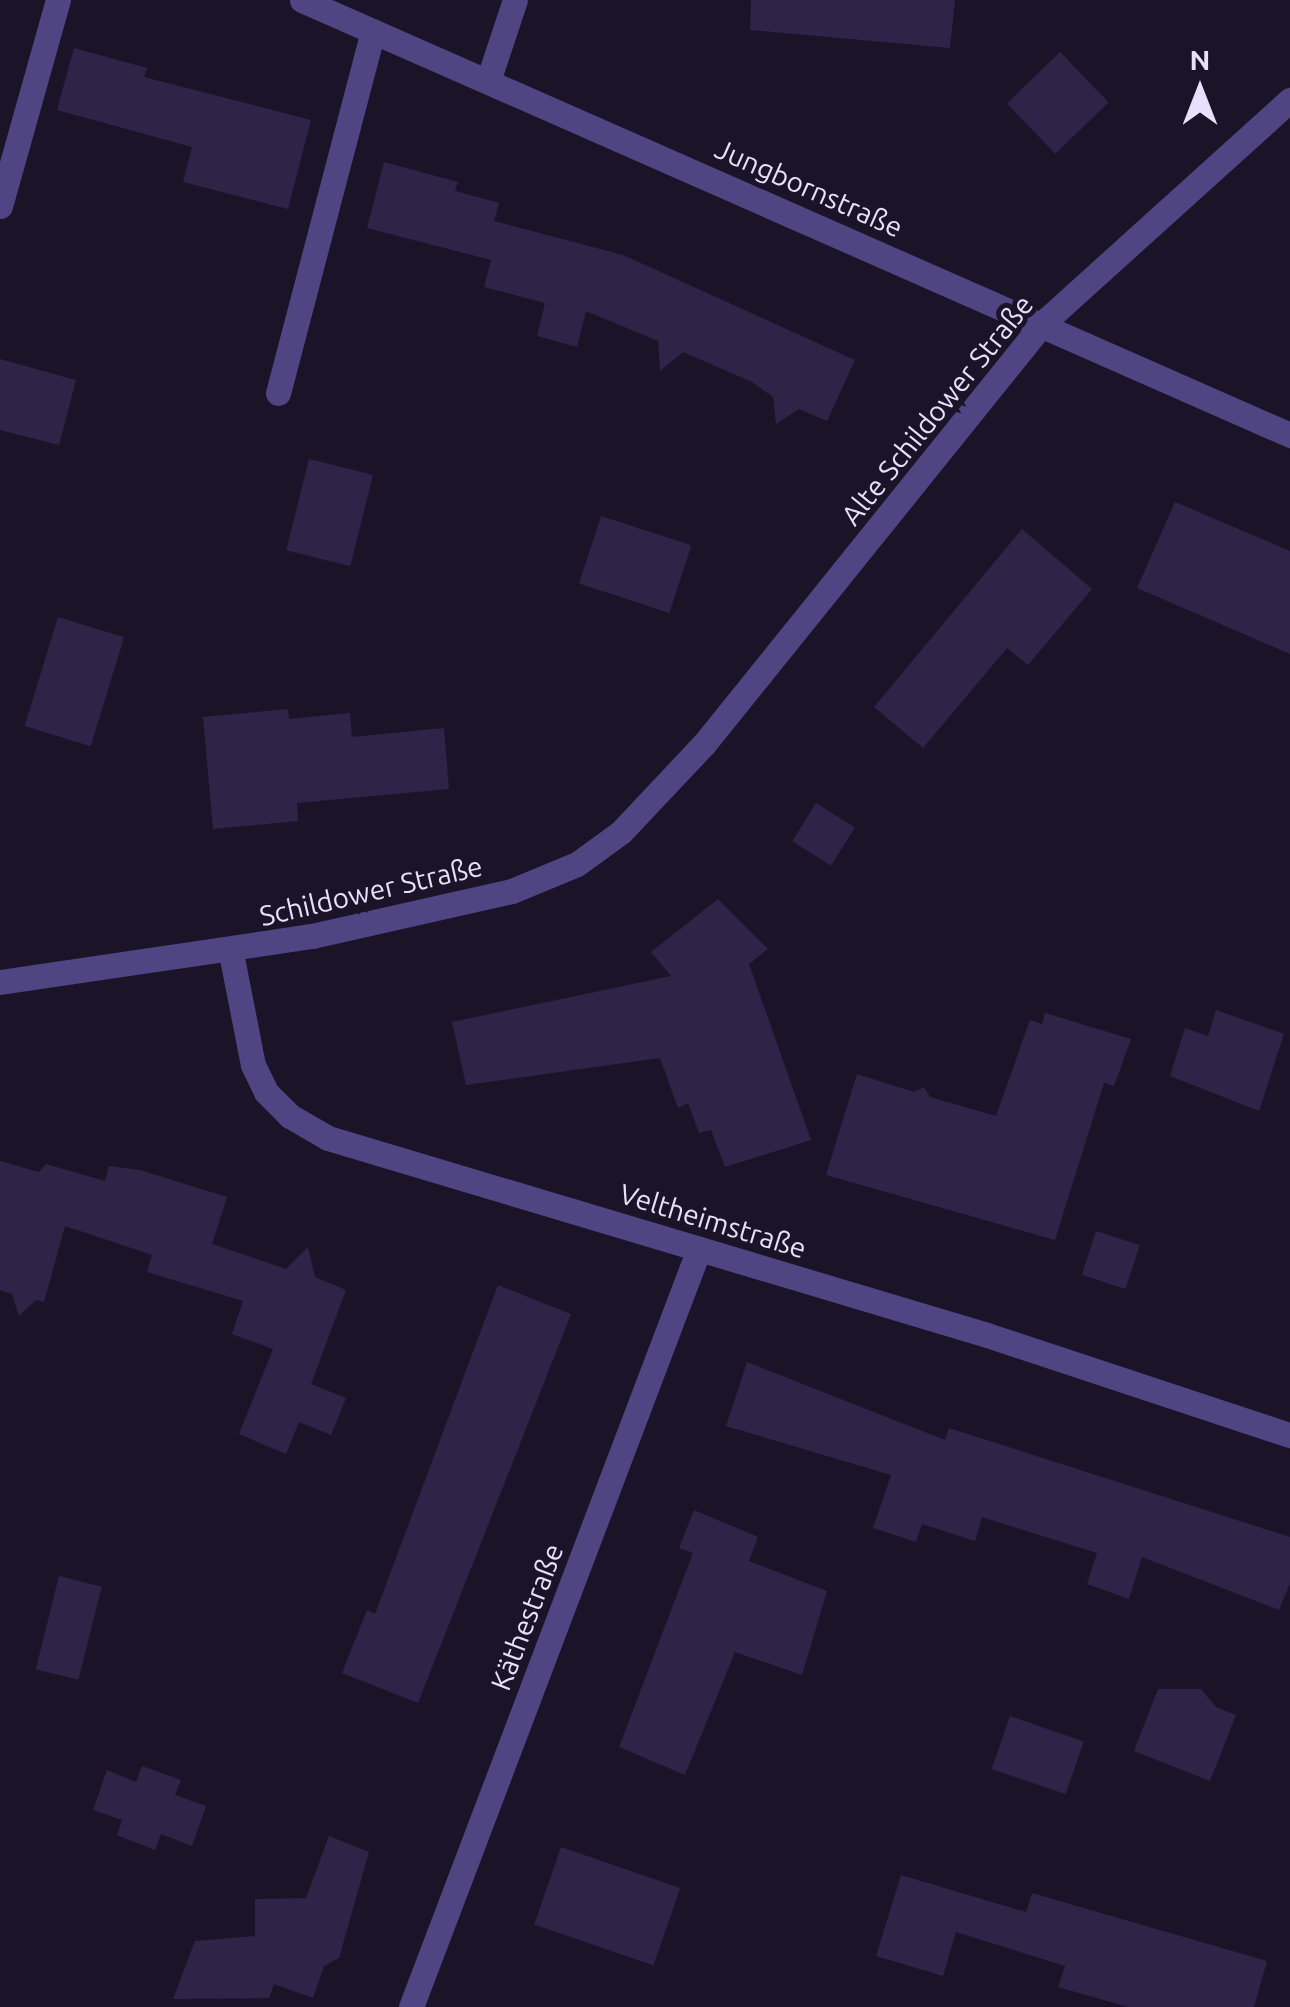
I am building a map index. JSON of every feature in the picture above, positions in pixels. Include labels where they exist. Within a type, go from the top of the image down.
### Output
[{"type":"street","points":[[0,206],[58,0]]},
{"type":"street","name":"Jungbornstraße","points":[[302,0],[1043,323],[1290,436]]},
{"type":"street","points":[[488,81],[515,0]]},
{"type":"street","points":[[278,393],[373,31]]},
{"type":"street","name":"Alte Schildower Straße","points":[[704,744],[1043,323],[1290,100]]},
{"type":"street","name":"Schildower Straße","points":[[0,982],[231,953],[512,891],[576,864],[621,832],[704,744]]},
{"type":"street","name":"Veltheimstraße","points":[[231,953],[253,1066],[290,1116],[328,1138],[699,1249],[1290,1436]]},
{"type":"street","name":"Käthestraße","points":[[410,2007],[699,1249]]},
{"type":"building","points":[[751,0],[955,0],[950,48],[750,30]]},
{"type":"building","points":[[74,48],[147,68],[144,77],[311,120],[288,209],[183,182],[192,147],[57,110]]},
{"type":"building","points":[[1060,52],[1109,102],[1055,154],[1007,103]]},
{"type":"building","points":[[384,162],[458,182],[455,191],[499,203],[494,221],[623,255],[855,360],[827,421],[799,409],[776,424],[773,397],[752,382],[683,352],[660,371],[658,341],[586,311],[577,347],[537,336],[545,303],[484,287],[491,260],[367,228]]},
{"type":"building","points":[[0,359],[76,380],[59,445],[0,430]]},
{"type":"building","points":[[309,459],[373,475],[350,566],[286,550]]},
{"type":"building","points":[[1175,502],[1290,551],[1290,654],[1137,588]]},
{"type":"building","points":[[601,516],[691,545],[669,613],[579,584]]},
{"type":"building","points":[[1022,529],[1092,589],[1028,665],[1007,648],[923,748],[874,707]]},
{"type":"building","points":[[58,617],[124,637],[91,746],[25,726]]},
{"type":"building","points":[[288,709],[289,719],[350,713],[352,737],[444,728],[449,789],[297,803],[298,821],[213,829],[203,717]]},
{"type":"building","points":[[816,803],[855,827],[831,866],[792,841]]},
{"type":"building","points":[[718,899],[768,949],[749,964],[811,1140],[725,1167],[711,1130],[699,1133],[688,1103],[678,1108],[660,1058],[466,1085],[452,1022],[671,976],[651,952]]},
{"type":"building","points":[[1216,1010],[1284,1034],[1259,1111],[1170,1076],[1185,1028],[1208,1036]]},
{"type":"building","points":[[1045,1013],[1131,1039],[1114,1086],[1104,1083],[1055,1240],[826,1175],[857,1074],[914,1092],[924,1087],[930,1097],[996,1116],[1030,1020],[1042,1024]]},
{"type":"building","points":[[0,1161],[39,1172],[46,1164],[105,1181],[109,1166],[140,1170],[227,1197],[212,1244],[286,1269],[308,1247],[315,1277],[346,1290],[311,1384],[346,1398],[331,1435],[299,1422],[286,1454],[239,1434],[273,1349],[232,1334],[243,1301],[147,1272],[152,1255],[65,1226],[44,1302],[36,1300],[19,1316],[12,1294],[0,1290]]},
{"type":"building","points":[[1096,1231],[1140,1245],[1126,1289],[1082,1275]]},
{"type":"building","points":[[498,1285],[571,1314],[418,1703],[342,1673],[367,1610],[375,1614]]},
{"type":"building","points":[[747,1362],[945,1440],[949,1428],[1290,1537],[1290,1583],[1279,1610],[1142,1557],[1129,1599],[1087,1584],[1097,1553],[982,1517],[975,1541],[922,1524],[916,1542],[873,1528],[891,1475],[726,1426]]},
{"type":"building","points":[[694,1510],[758,1537],[749,1561],[827,1591],[802,1675],[735,1652],[685,1775],[619,1747],[693,1553],[679,1548]]},
{"type":"building","points":[[59,1576],[102,1587],[78,1680],[36,1669]]},
{"type":"building","points":[[1158,1689],[1201,1689],[1216,1707],[1236,1715],[1210,1781],[1134,1751]]},
{"type":"building","points":[[1010,1716],[1084,1741],[1066,1794],[992,1769]]},
{"type":"building","points":[[142,1766],[181,1780],[175,1795],[206,1806],[192,1846],[161,1834],[155,1850],[117,1835],[122,1820],[93,1810],[107,1770],[136,1782]]},
{"type":"building","points":[[329,1836],[369,1852],[339,1958],[324,1966],[313,1998],[274,1984],[269,1998],[173,1999],[195,1941],[255,1936],[255,1899],[306,1898]]},
{"type":"building","points":[[561,1847],[680,1888],[653,1966],[534,1925]]},
{"type":"building","points":[[901,1875],[1026,1912],[1032,1893],[1267,1961],[1254,2007],[1128,2007],[1058,1987],[1065,1966],[956,1932],[943,1976],[876,1956]]}]
